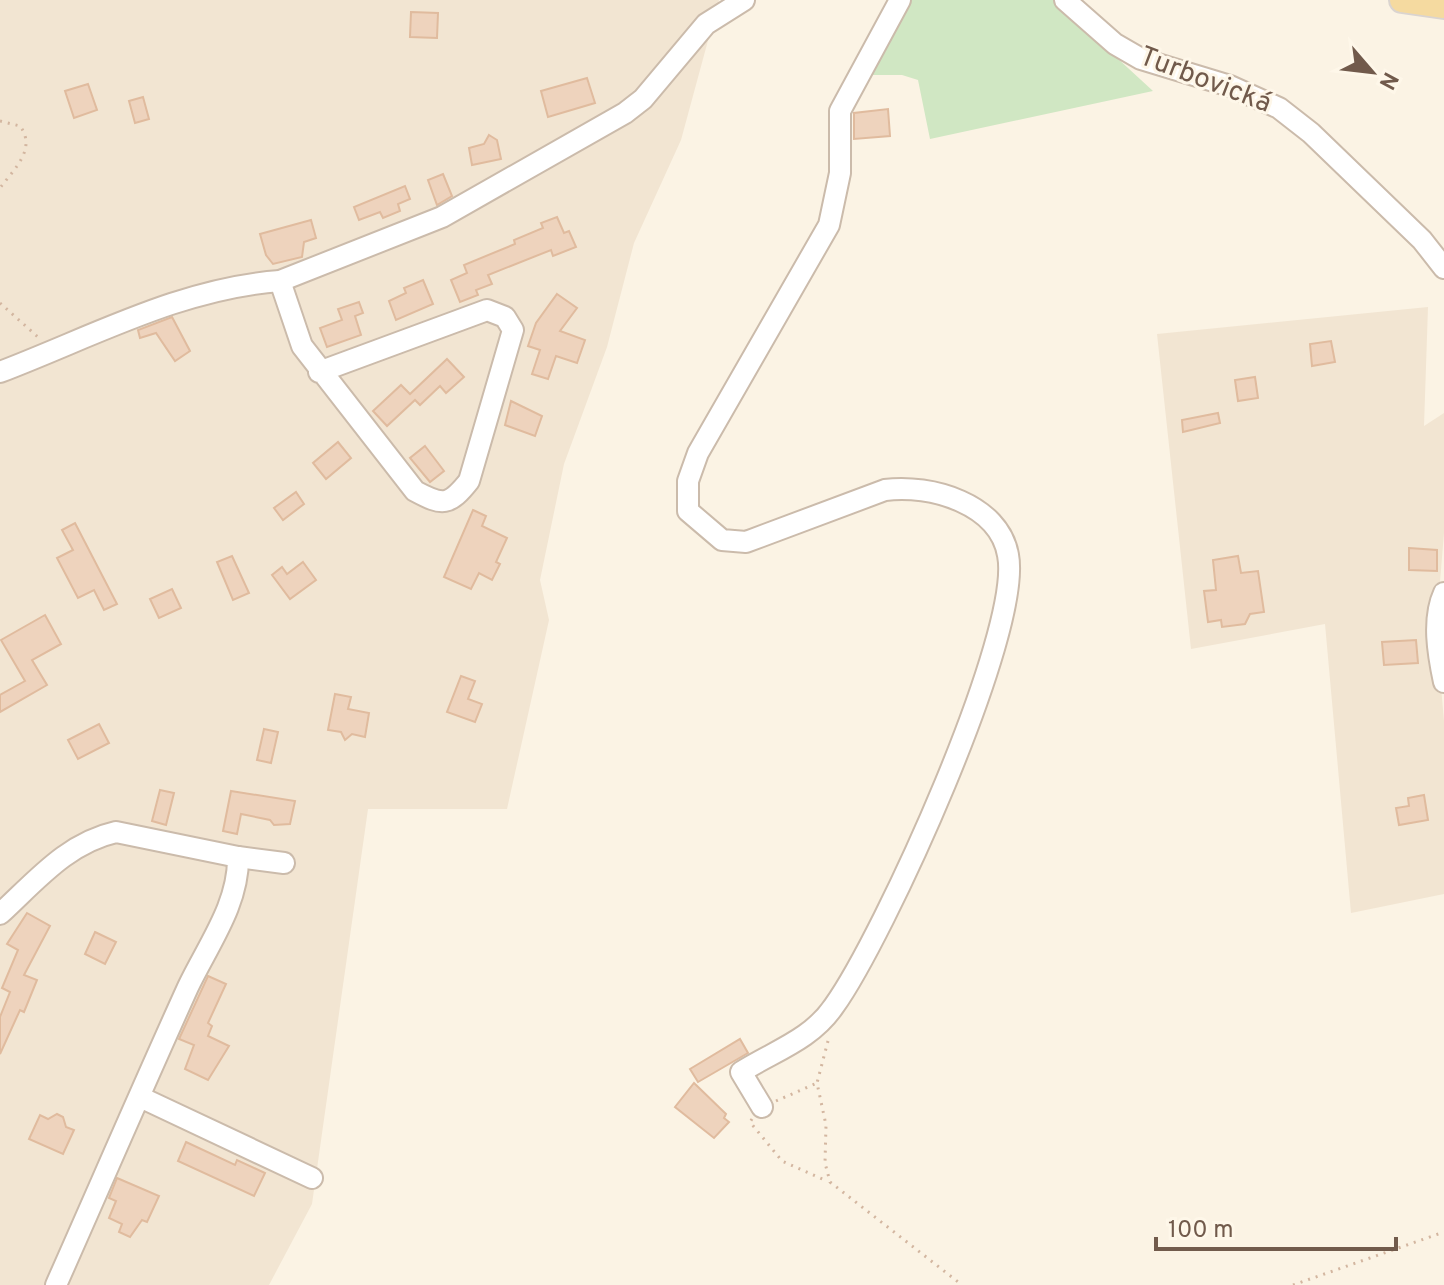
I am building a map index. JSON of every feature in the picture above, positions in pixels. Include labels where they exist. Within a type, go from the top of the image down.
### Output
[{"type":"main road","points":[[1402,0],[1444,6]]},
{"type":"street","points":[[0,372],[151,309],[257,283],[280,281],[442,217],[625,113],[643,99],[706,24],[744,0]]},
{"type":"street","points":[[762,1107],[741,1072],[807,1036],[833,1008],[874,941],[911,861],[985,680],[1010,572],[1003,537],[986,517],[970,504],[933,494],[898,488],[885,490],[746,542],[722,540],[688,511],[688,481],[698,453],[829,225],[840,173],[840,111],[900,0]]},
{"type":"street","name":"Turbovická","points":[[1065,0],[1115,44],[1141,59],[1230,86],[1279,108],[1311,133],[1378,197],[1444,268]]},
{"type":"street","points":[[280,281],[302,346],[319,372],[415,491],[437,503],[454,499],[469,481],[513,330],[505,317],[487,310],[319,372]]},
{"type":"street","points":[[1444,593],[1438,618],[1444,682]]},
{"type":"street","points":[[0,914],[62,856],[98,836],[116,832],[238,857],[284,863]]},
{"type":"street","points":[[56,1285],[231,902],[238,878],[238,857]]},
{"type":"street","points":[[140,1097],[312,1178]]},
{"type":"path","points":[[0,121],[20,126],[28,141],[27,150],[0,188]]},
{"type":"path","points":[[0,303],[40,339],[49,354]]},
{"type":"path","points":[[828,1038],[817,1083],[826,1125],[825,1163],[830,1182]]},
{"type":"path","points":[[817,1083],[762,1107],[750,1122],[782,1161],[830,1182],[962,1285]]},
{"type":"path","points":[[1293,1285],[1444,1232]]},
{"type":"shaded area","points":[[0,0],[719,0],[681,140],[634,243],[607,347],[564,464],[540,580],[549,620],[507,809],[368,809],[312,1204],[269,1285],[0,1285]]},
{"type":"shaded area","points":[[1428,307],[1424,426],[1444,413],[1444,533],[1436,630],[1444,721],[1444,894],[1351,913],[1325,624],[1191,649],[1157,334]]},
{"type":"green space","points":[[904,0],[1054,0],[1153,91],[930,139],[918,80],[902,75],[869,75]]},
{"type":"building","points":[[411,12],[438,13],[437,38],[410,37]]},
{"type":"building","points":[[587,78],[595,103],[548,117],[541,91]]},
{"type":"building","points":[[88,84],[97,110],[74,118],[65,91]]},
{"type":"building","points":[[143,97],[149,119],[135,123],[129,101]]},
{"type":"building","points":[[888,109],[890,136],[854,139],[854,113]]},
{"type":"building","points":[[489,135],[497,140],[501,159],[472,165],[469,148],[484,144]]},
{"type":"building","points":[[443,174],[452,196],[437,205],[428,180]]},
{"type":"building","points":[[405,186],[410,199],[398,204],[400,211],[383,218],[380,212],[359,220],[354,207]]},
{"type":"building","points":[[557,217],[564,233],[569,231],[576,247],[553,256],[551,250],[488,275],[492,284],[476,290],[478,295],[460,302],[451,280],[467,273],[464,265],[515,244],[514,240],[543,228],[541,223]]},
{"type":"building","points":[[311,220],[316,238],[304,242],[302,257],[273,264],[266,255],[260,234]]},
{"type":"building","points":[[423,280],[433,304],[396,320],[389,301],[406,293],[404,288]]},
{"type":"building","points":[[557,294],[577,308],[560,331],[585,340],[577,363],[556,356],[548,379],[532,374],[540,350],[528,346],[536,323]]},
{"type":"building","points":[[359,302],[363,313],[355,316],[361,335],[327,347],[320,328],[342,320],[338,309]]},
{"type":"building","points":[[172,317],[190,351],[175,361],[156,333],[140,338],[138,330]]},
{"type":"building","points":[[1331,341],[1335,362],[1312,366],[1310,344]]},
{"type":"building","points":[[447,359],[464,377],[446,393],[440,386],[420,405],[415,400],[387,426],[373,411],[401,385],[410,394]]},
{"type":"building","points":[[1255,377],[1258,398],[1238,401],[1235,380]]},
{"type":"building","points":[[511,401],[542,416],[535,436],[505,425]]},
{"type":"building","points":[[1218,413],[1220,423],[1183,432],[1182,420]]},
{"type":"building","points":[[338,442],[351,458],[326,479],[313,463]]},
{"type":"building","points":[[425,446],[444,471],[430,482],[410,458]]},
{"type":"building","points":[[296,492],[304,504],[283,520],[274,508]]},
{"type":"building","points":[[473,510],[486,516],[482,526],[507,538],[492,580],[479,573],[471,589],[444,577]]},
{"type":"building","points":[[75,523],[117,604],[104,610],[94,590],[78,598],[57,558],[73,550],[62,530]]},
{"type":"building","points":[[1409,548],[1437,550],[1437,571],[1409,570]]},
{"type":"building","points":[[232,556],[249,593],[233,600],[217,562]]},
{"type":"building","points":[[1238,556],[1241,573],[1258,571],[1264,612],[1250,614],[1245,624],[1222,627],[1221,620],[1208,622],[1204,591],[1216,590],[1213,560]]},
{"type":"building","points":[[303,562],[316,580],[290,599],[272,575],[282,567],[287,574]]},
{"type":"building","points":[[172,589],[181,608],[159,618],[150,599]]},
{"type":"building","points":[[45,615],[61,644],[32,660],[47,685],[0,712],[0,695],[25,681],[1,640]]},
{"type":"building","points":[[1416,640],[1418,663],[1384,665],[1382,642]]},
{"type":"building","points":[[461,676],[475,681],[468,699],[482,704],[475,722],[447,712]]},
{"type":"building","points":[[335,694],[351,697],[348,709],[369,713],[365,737],[352,734],[345,740],[341,732],[328,730]]},
{"type":"building","points":[[99,724],[109,743],[78,759],[68,740]]},
{"type":"building","points":[[264,729],[278,732],[271,763],[257,760]]},
{"type":"building","points":[[160,790],[174,793],[166,825],[152,821]]},
{"type":"building","points":[[231,791],[295,801],[290,824],[274,825],[270,820],[241,814],[237,834],[223,831]]},
{"type":"building","points":[[1424,795],[1428,820],[1399,825],[1396,808],[1409,806],[1408,798]]},
{"type":"building","points":[[27,913],[50,926],[24,975],[37,980],[24,1012],[20,1010],[0,1054],[0,1017],[10,992],[2,988],[18,950],[7,944]]},
{"type":"building","points":[[95,932],[116,942],[105,964],[85,954]]},
{"type":"building","points":[[208,976],[226,984],[208,1023],[212,1026],[208,1036],[229,1046],[208,1080],[185,1069],[194,1045],[179,1039]]},
{"type":"building","points":[[740,1039],[748,1053],[698,1082],[690,1069]]},
{"type":"building","points":[[694,1083],[726,1114],[724,1118],[729,1122],[714,1138],[675,1107]]},
{"type":"building","points":[[57,1114],[63,1117],[66,1127],[74,1130],[63,1154],[29,1139],[40,1115],[48,1119]]},
{"type":"building","points":[[186,1142],[235,1165],[237,1160],[265,1173],[254,1196],[178,1161]]},
{"type":"building","points":[[117,1178],[159,1196],[147,1222],[142,1220],[130,1237],[119,1232],[122,1224],[109,1218],[116,1201],[109,1198]]}]
